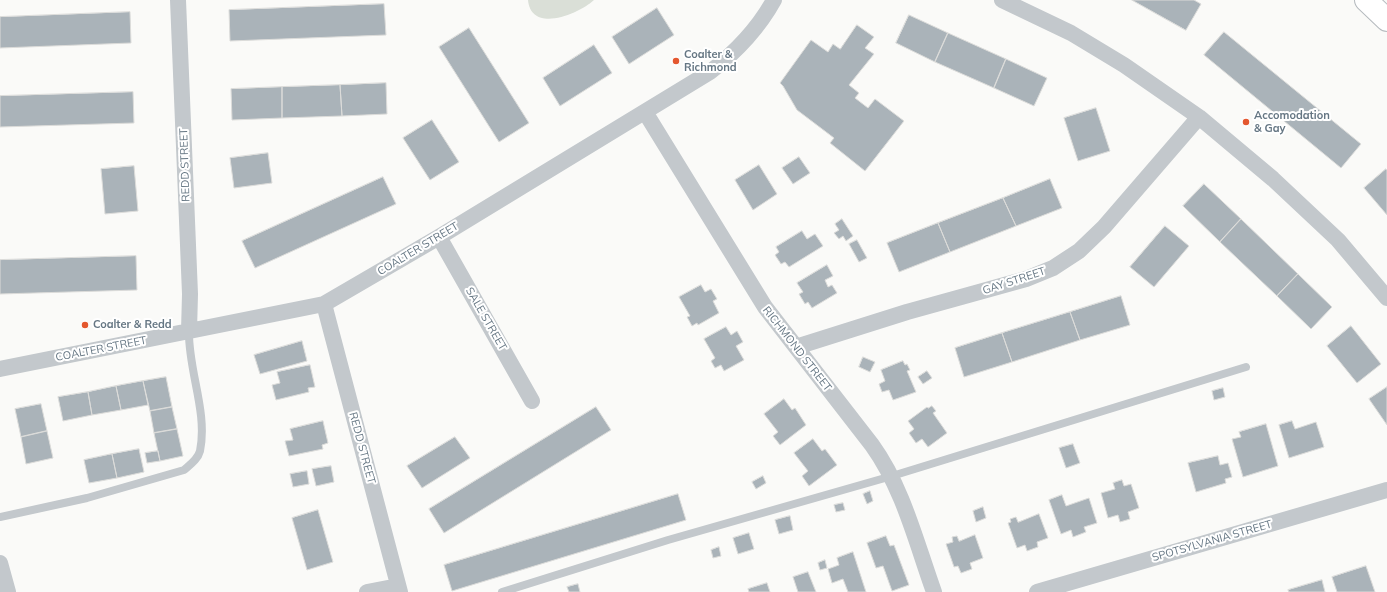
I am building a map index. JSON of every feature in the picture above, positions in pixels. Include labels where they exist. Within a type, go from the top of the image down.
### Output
[{"type":"main road","points":[[1366,0],[1387,20]]},
{"type":"street","name":"REDD STREET","points":[[178,0],[190,294],[189,331]]},
{"type":"street","name":"COALTER STREET","points":[[0,369],[324,304],[439,237],[645,112],[725,61],[756,27],[774,0]]},
{"type":"street","points":[[1002,0],[1071,34],[1124,65],[1199,117],[1273,179],[1338,240],[1387,298]]},
{"type":"street","name":"RICHMOND STREET","points":[[645,112],[764,307],[872,445],[892,476],[934,592]]},
{"type":"street","name":"GAY STREET","points":[[796,348],[907,312],[1026,279],[1053,268],[1079,251],[1104,227],[1199,117]]},
{"type":"street","name":"SALE STREET","points":[[439,237],[532,401]]},
{"type":"street","name":"REDD STREET","points":[[324,304],[399,589]]},
{"type":"street","name":"SPOTSYLVANIA STREET","points":[[1037,592],[1387,490]]},
{"type":"street","points":[[0,563],[8,592]]},
{"type":"street","points":[[367,592],[399,589]]},
{"type":"lane","points":[[0,517],[94,496],[184,470],[194,461],[200,452],[200,408],[188,351],[189,331]]},
{"type":"lane","points":[[502,592],[668,540],[892,476],[1246,368]]},
{"type":"shaded area","points":[[528,0],[594,0],[578,11],[556,18],[546,19],[537,16],[531,10]]},
{"type":"building","points":[[1132,0],[1194,0],[1201,4],[1186,30]]},
{"type":"building","points":[[384,4],[386,35],[230,41],[229,10]]},
{"type":"building","points":[[657,8],[674,35],[629,64],[612,37]]},
{"type":"building","points":[[130,12],[131,43],[0,48],[0,17]]},
{"type":"building","points":[[909,15],[948,33],[935,62],[896,43]]},
{"type":"building","points":[[857,25],[874,37],[865,48],[874,54],[849,85],[859,93],[855,98],[868,108],[875,99],[904,121],[865,171],[830,143],[834,138],[797,110],[780,83],[811,40],[828,52],[833,44],[840,49]]},
{"type":"building","points":[[469,28],[529,123],[499,142],[439,47]]},
{"type":"building","points":[[1224,32],[1361,144],[1341,168],[1204,55]]},
{"type":"building","points":[[948,33],[1006,59],[994,88],[935,62]]},
{"type":"building","points":[[594,45],[612,73],[560,106],[543,78]]},
{"type":"building","points":[[1006,59],[1047,78],[1034,106],[994,88]]},
{"type":"building","points":[[386,83],[387,114],[342,116],[340,85]]},
{"type":"building","points":[[340,85],[342,116],[282,118],[282,87]]},
{"type":"building","points":[[282,87],[282,118],[232,120],[231,89]]},
{"type":"building","points":[[133,92],[134,123],[0,127],[0,96]]},
{"type":"building","points":[[1096,108],[1110,151],[1078,161],[1064,118]]},
{"type":"building","points":[[432,120],[459,162],[430,180],[403,138]]},
{"type":"building","points":[[268,153],[272,183],[234,188],[230,158]]},
{"type":"building","points":[[799,157],[810,173],[793,184],[782,168]]},
{"type":"building","points":[[759,165],[777,194],[753,210],[735,180]]},
{"type":"building","points":[[134,166],[138,211],[105,214],[101,169]]},
{"type":"building","points":[[1386,169],[1387,170],[1387,215],[1364,188]]},
{"type":"building","points":[[383,177],[396,204],[255,268],[242,241]]},
{"type":"building","points":[[1050,179],[1062,208],[1016,226],[1003,198]]},
{"type":"building","points":[[1204,184],[1241,219],[1220,242],[1183,206]]},
{"type":"building","points":[[1003,198],[1016,226],[950,252],[938,223]]},
{"type":"building","points":[[842,219],[853,236],[846,241],[843,236],[839,239],[834,233],[839,230],[835,224]]},
{"type":"building","points":[[1241,219],[1298,274],[1277,296],[1220,242]]},
{"type":"building","points":[[938,223],[950,252],[899,272],[887,243]]},
{"type":"building","points":[[1165,226],[1189,246],[1154,287],[1130,267]]},
{"type":"building","points":[[802,231],[807,239],[815,234],[823,246],[789,267],[785,262],[781,264],[775,255],[779,252],[776,247]]},
{"type":"building","points":[[857,240],[867,258],[859,262],[849,244]]},
{"type":"building","points":[[136,256],[137,290],[0,294],[0,260]]},
{"type":"building","points":[[827,265],[833,276],[825,280],[828,287],[832,285],[837,293],[812,308],[808,302],[805,304],[799,294],[803,292],[797,283]]},
{"type":"building","points":[[1298,274],[1332,307],[1311,329],[1277,296]]},
{"type":"building","points":[[701,285],[705,292],[711,289],[717,299],[713,301],[719,313],[698,325],[697,323],[692,326],[687,317],[690,316],[679,297]]},
{"type":"building","points":[[1121,296],[1130,325],[1080,340],[1070,312]]},
{"type":"building","points":[[1070,312],[1080,340],[1012,362],[1002,333]]},
{"type":"building","points":[[1351,326],[1381,364],[1357,383],[1327,346]]},
{"type":"building","points":[[726,327],[731,335],[737,331],[743,342],[736,346],[744,360],[724,371],[721,365],[715,368],[711,361],[715,358],[704,339]]},
{"type":"building","points":[[1002,333],[1012,362],[964,377],[955,348]]},
{"type":"building","points":[[302,341],[307,361],[260,374],[254,355]]},
{"type":"building","points":[[863,357],[875,362],[870,372],[859,367]]},
{"type":"building","points":[[903,361],[905,365],[907,364],[910,370],[907,371],[916,392],[893,400],[889,390],[882,392],[879,384],[885,381],[881,370]]},
{"type":"building","points":[[310,365],[315,387],[308,388],[309,392],[276,400],[272,385],[280,383],[277,372]]},
{"type":"building","points":[[927,371],[932,378],[923,384],[918,377]]},
{"type":"building","points":[[166,377],[172,407],[150,411],[143,381]]},
{"type":"building","points":[[143,381],[148,405],[121,410],[116,386]]},
{"type":"building","points":[[116,386],[121,410],[92,415],[88,392]]},
{"type":"building","points":[[1387,387],[1387,425],[1369,399]]},
{"type":"building","points":[[1223,388],[1225,397],[1214,400],[1212,391]]},
{"type":"building","points":[[88,392],[92,415],[63,421],[58,397]]},
{"type":"building","points":[[784,399],[792,410],[795,408],[806,425],[780,445],[773,436],[778,432],[764,414]]},
{"type":"building","points":[[41,404],[47,431],[21,437],[15,409]]},
{"type":"building","points":[[932,406],[936,411],[933,413],[947,433],[928,447],[922,439],[916,443],[909,433],[914,429],[908,421],[927,407]]},
{"type":"building","points":[[172,407],[177,429],[154,433],[150,411]]},
{"type":"building","points":[[596,407],[611,430],[444,533],[429,509]]},
{"type":"building","points":[[323,421],[328,443],[322,445],[323,449],[289,456],[285,441],[293,440],[290,429]]},
{"type":"building","points":[[1292,421],[1295,429],[1316,422],[1324,447],[1289,458],[1279,425]]},
{"type":"building","points":[[1266,424],[1278,466],[1243,477],[1232,439],[1241,437],[1239,432]]},
{"type":"building","points":[[177,429],[183,456],[160,461],[154,433]]},
{"type":"building","points":[[47,431],[53,458],[26,464],[21,437]]},
{"type":"building","points":[[455,437],[470,458],[422,488],[407,466]]},
{"type":"building","points":[[813,439],[822,451],[825,449],[837,465],[809,486],[802,476],[808,471],[794,453]]},
{"type":"building","points":[[1073,444],[1080,463],[1066,468],[1059,448]]},
{"type":"building","points":[[139,449],[144,472],[117,478],[112,454]]},
{"type":"building","points":[[158,451],[160,461],[147,463],[145,453]]},
{"type":"building","points":[[112,454],[117,478],[89,483],[84,460]]},
{"type":"building","points":[[1218,456],[1220,465],[1228,463],[1232,477],[1225,479],[1226,483],[1196,492],[1188,463]]},
{"type":"building","points":[[331,466],[334,482],[316,486],[312,469]]},
{"type":"building","points":[[307,471],[309,484],[293,487],[290,474]]},
{"type":"building","points":[[763,476],[766,483],[756,489],[752,482]]},
{"type":"building","points":[[1122,480],[1124,486],[1131,484],[1139,508],[1128,512],[1130,519],[1120,522],[1118,515],[1108,518],[1101,493],[1115,489],[1113,483]]},
{"type":"building","points":[[870,491],[873,501],[867,504],[863,494]]},
{"type":"building","points":[[678,494],[686,520],[452,591],[444,565]]},
{"type":"building","points":[[1062,495],[1066,506],[1089,498],[1097,523],[1084,527],[1086,532],[1073,537],[1071,530],[1061,534],[1049,500]]},
{"type":"building","points":[[843,503],[845,510],[836,512],[834,505]]},
{"type":"building","points":[[983,507],[986,518],[976,522],[973,511]]},
{"type":"building","points":[[318,510],[333,562],[307,570],[292,518]]},
{"type":"building","points":[[1039,514],[1048,538],[1037,542],[1038,547],[1027,551],[1025,545],[1017,548],[1008,523],[1011,522],[1010,519],[1016,517],[1018,522]]},
{"type":"building","points":[[790,516],[793,530],[779,534],[775,520]]},
{"type":"building","points":[[749,533],[754,549],[738,554],[733,538]]},
{"type":"building","points":[[975,535],[983,558],[970,563],[972,569],[961,573],[958,566],[954,567],[946,544],[953,542],[952,537],[957,536],[959,541]]},
{"type":"building","points":[[886,536],[890,546],[894,545],[909,585],[892,591],[883,566],[876,568],[867,543]]},
{"type":"building","points":[[719,547],[721,556],[713,558],[711,550]]},
{"type":"building","points":[[853,552],[866,592],[848,592],[843,579],[832,583],[828,569],[839,565],[837,558]]},
{"type":"building","points":[[825,560],[827,568],[820,570],[818,563]]},
{"type":"building","points":[[1366,566],[1375,592],[1337,592],[1332,577]]},
{"type":"building","points":[[808,572],[816,592],[798,592],[793,577]]},
{"type":"building","points":[[1322,580],[1325,592],[1289,592],[1288,590]]},
{"type":"building","points":[[767,583],[770,592],[749,592],[748,589]]},
{"type":"building","points":[[578,584],[580,592],[569,592],[567,587]]},
{"type":"place","name":"Coalter & Richmond","points":[[676,61]]},
{"type":"place","name":"Accomodation & Gay","points":[[1246,122]]},
{"type":"place","name":"Coalter & Redd","points":[[85,325]]}]
